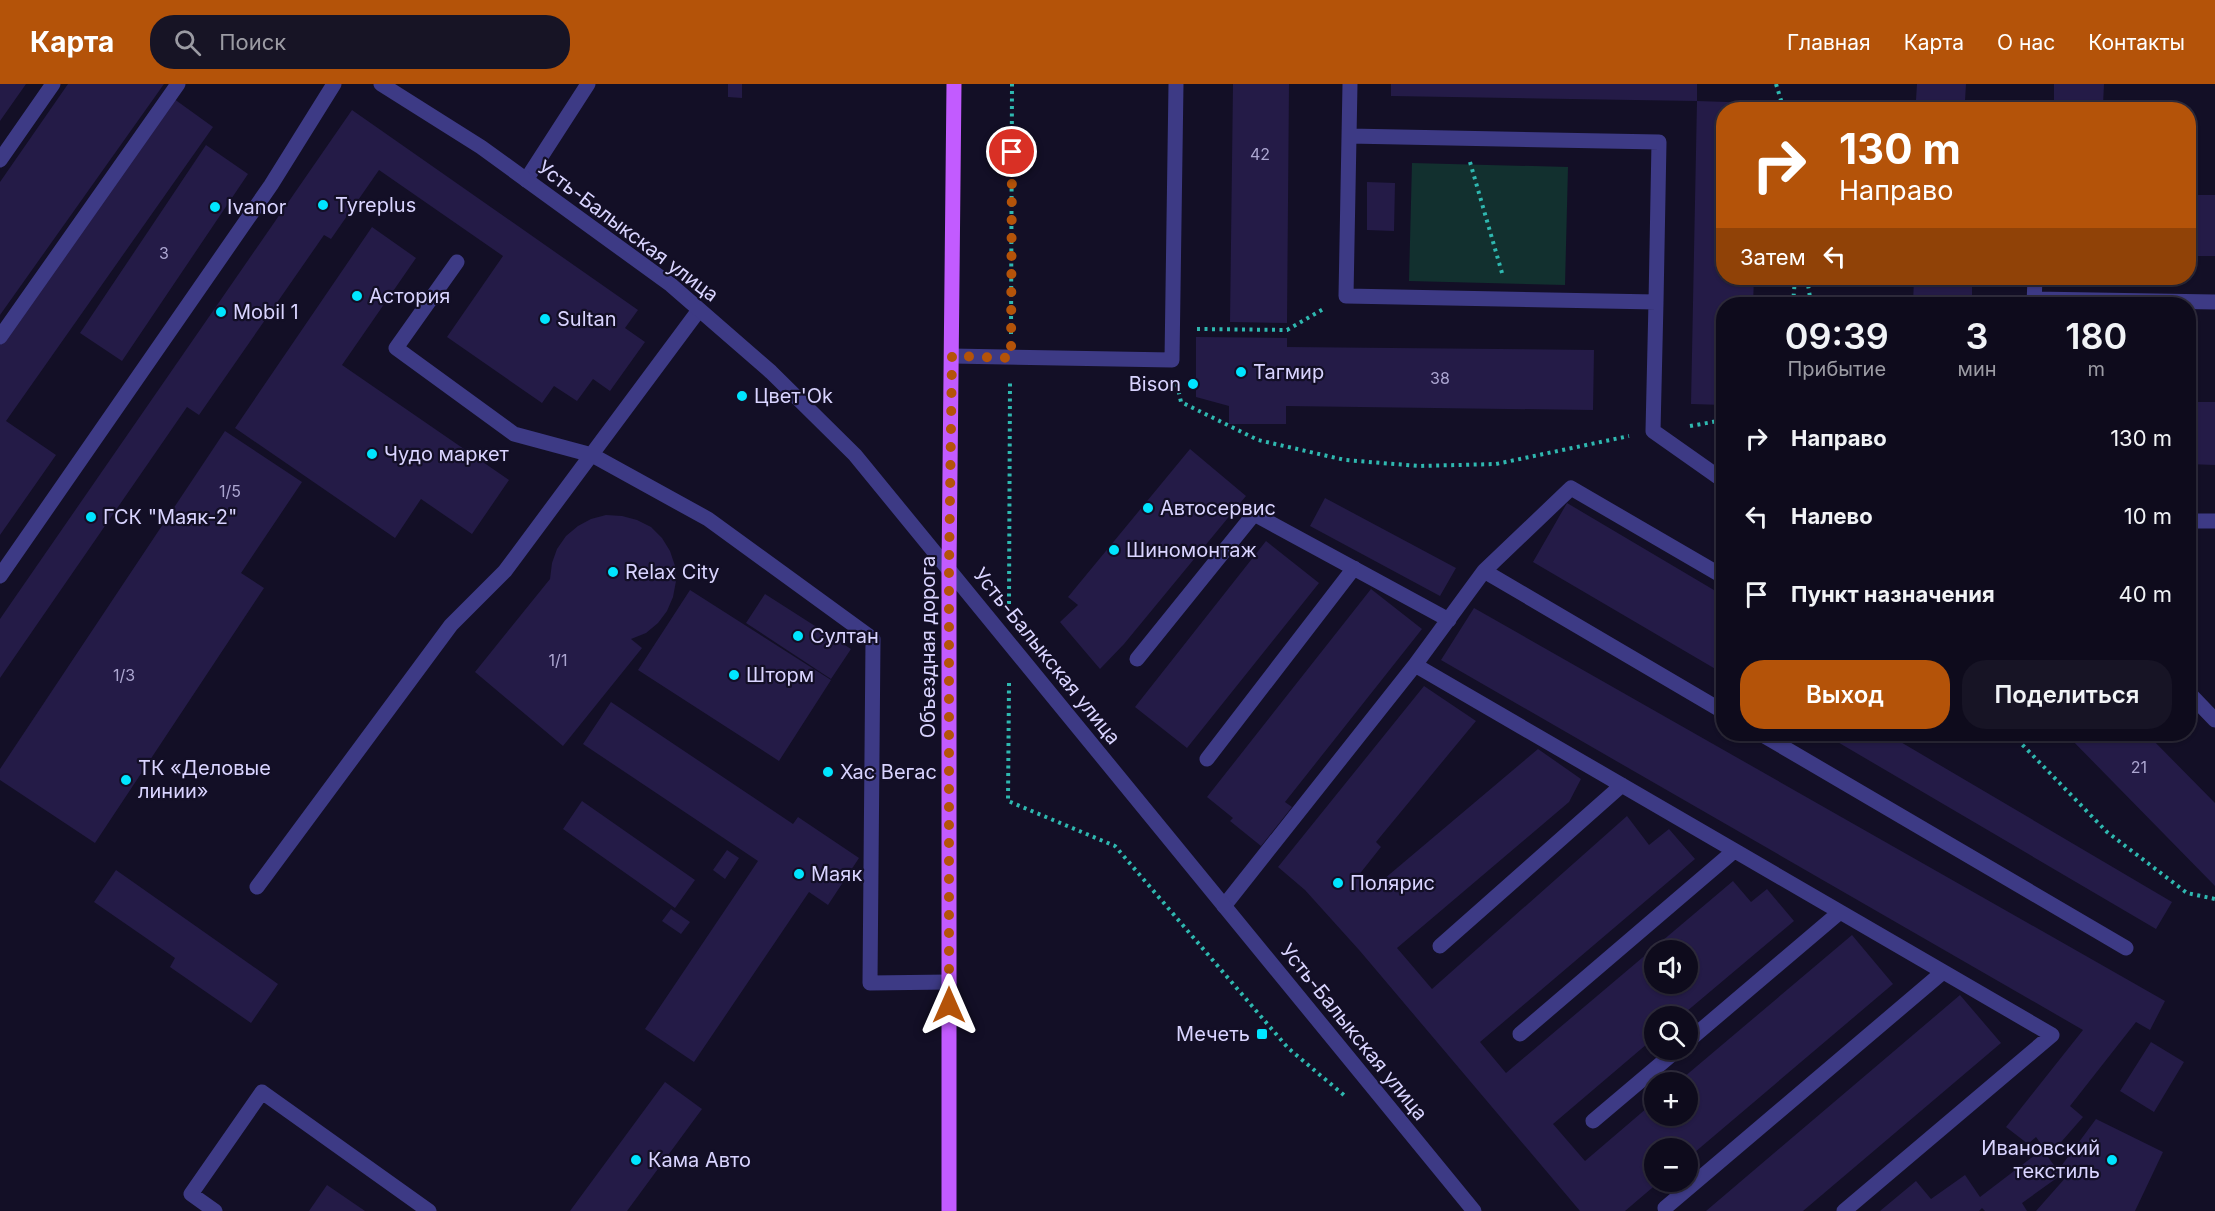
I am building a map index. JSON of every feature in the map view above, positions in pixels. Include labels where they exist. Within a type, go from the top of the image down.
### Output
[{"type":"main road","name":"Объездная дорога","points":[[949,1211],[949,569],[954,84]]},
{"type":"street","points":[[0,160],[54,84]]},
{"type":"street","points":[[0,337],[178,84]]},
{"type":"street","points":[[0,576],[271,185],[334,84]]},
{"type":"street","name":"Усть-Балыкская улица","points":[[381,84],[481,147],[671,285],[771,372],[855,455],[1474,1211]]},
{"type":"street","points":[[526,180],[588,84]]},
{"type":"street","points":[[952,356],[1172,360],[1176,84]]},
{"type":"street","points":[[1350,84],[1346,296],[1656,303]]},
{"type":"street","points":[[1349,136],[1659,142],[1653,431],[1716,475]]},
{"type":"street","points":[[457,262],[396,348],[513,434],[592,455],[708,519],[873,639],[870,983],[949,982]]},
{"type":"street","points":[[2196,302],[2215,302]]},
{"type":"street","points":[[258,887],[451,625],[505,572],[699,310]]},
{"type":"street","points":[[1224,906],[1415,665],[1484,571],[1570,488],[1716,572]]},
{"type":"street","points":[[1137,659],[1254,514],[1449,620]]},
{"type":"street","points":[[2196,521],[2215,521]]},
{"type":"street","points":[[1207,759],[1354,568]]},
{"type":"street","points":[[1484,571],[1716,707]]},
{"type":"street","points":[[1415,665],[2052,1035],[1844,1211]]},
{"type":"street","points":[[2196,700],[2215,720]]},
{"type":"street","points":[[1773,741],[2126,948]]},
{"type":"street","points":[[1440,946],[1622,785]]},
{"type":"street","points":[[1520,1034],[1734,850]]},
{"type":"street","points":[[1698,1033],[1840,912]]},
{"type":"street","points":[[1665,1208],[1943,972]]},
{"type":"street","points":[[1593,1121],[1665,1060]]},
{"type":"street","points":[[215,1211],[191,1194],[262,1092],[429,1211]]},
{"type":"path","points":[[1012,84],[1008,801],[1115,846],[1288,1048],[1354,1103]]},
{"type":"path","points":[[1776,84],[1782,102]]},
{"type":"path","points":[[1463,138],[1509,299]]},
{"type":"path","points":[[1172,328],[1287,330],[1346,296]]},
{"type":"path","points":[[1172,360],[1181,402],[1258,440],[1346,460],[1419,466],[1496,464],[1653,431]]},
{"type":"path","points":[[2019,741],[2106,832],[2187,893],[2215,899]]},
{"type":"green space","points":[[1412,163],[1568,167],[1565,285],[1409,281]]},
{"type":"building","points":[[0,84],[26,84],[0,121]]},
{"type":"building","points":[[68,84],[164,84],[0,315],[0,182]]},
{"type":"building","points":[[728,84],[742,84],[742,98],[728,97]]},
{"type":"building","points":[[1233,84],[1289,84],[1287,323],[1230,322]]},
{"type":"building","points":[[1391,84],[1697,84],[1697,101],[1391,96]]},
{"type":"building","points":[[1917,84],[1966,84],[1965,101],[1916,100]]},
{"type":"building","points":[[2054,84],[2104,84],[2103,102],[2054,102]]},
{"type":"building","points":[[170,96],[213,127],[6,421],[56,455],[0,535],[0,345]]},
{"type":"building","points":[[1697,101],[1727,102],[1716,102],[1716,285],[1754,285],[1753,297],[1716,297],[1716,405],[1691,404]]},
{"type":"building","points":[[352,110],[638,310],[625,328],[645,342],[610,391],[593,379],[577,401],[554,386],[542,403],[447,337],[503,256],[379,170],[331,239],[324,235],[199,415],[187,407],[0,678],[0,619]]},
{"type":"building","points":[[206,145],[248,174],[122,361],[80,333]]},
{"type":"building","points":[[1367,182],[1395,183],[1394,231],[1367,230]]},
{"type":"building","points":[[2196,195],[2215,195],[2215,256],[2196,256]]},
{"type":"building","name":"Чудо маркет","points":[[372,227],[416,258],[342,365],[509,480],[472,534],[421,499],[395,538],[235,428]]},
{"type":"building","points":[[1914,285],[1972,285],[1972,297],[1913,297]]},
{"type":"building","points":[[1196,337],[1287,338],[1287,347],[1594,350],[1593,410],[1286,406],[1286,424],[1229,424],[1229,406],[1196,397]]},
{"type":"building","points":[[2196,402],[2215,402],[2215,465],[2196,464]]},
{"type":"building","points":[[225,431],[302,482],[241,573],[264,588],[95,843],[0,780],[0,769]]},
{"type":"building","points":[[1190,449],[1246,496],[1124,644],[1100,669],[1060,622],[1078,605],[1068,597]]},
{"type":"building","points":[[1325,498],[1456,568],[1440,596],[1310,526]]},
{"type":"building","points":[[1567,503],[1716,591],[1716,669],[1533,562]]},
{"type":"building","points":[[606,515],[637,520],[651,527],[670,551],[675,566],[676,581],[667,611],[658,623],[646,633],[631,639],[642,648],[563,746],[475,672],[550,579],[557,549],[566,536],[591,519]]},
{"type":"building","points":[[1266,541],[1319,583],[1187,748],[1135,707]]},
{"type":"building","points":[[1371,589],[1422,629],[1285,802],[1292,807],[1261,846],[1230,821],[1233,818],[1207,797]]},
{"type":"building","name":"Шторм","points":[[690,590],[831,680],[779,761],[638,670]]},
{"type":"building","name":"Султан","points":[[765,594],[851,649],[831,679],[746,623]]},
{"type":"building","points":[[1474,608],[2165,1001],[2150,1030],[2136,1022],[2070,1106],[2083,1117],[2048,1157],[2061,1175],[2022,1203],[2027,1211],[1985,1211],[1982,1208],[1979,1211],[1880,1211],[1916,1181],[1931,1199],[1965,1175],[1980,1197],[2044,1148],[2036,1137],[2028,1144],[2006,1127],[2083,1030],[1441,660]]},
{"type":"building","points":[[1424,686],[1476,721],[1376,842],[1381,847],[1358,876],[1371,890],[1538,749],[1581,779],[1569,802],[1397,948],[1432,989],[1627,816],[1649,845],[1669,829],[1695,859],[1480,1042],[1506,1073],[1644,956],[1644,994],[1698,994],[1698,940],[1663,940],[1733,881],[1751,902],[1767,889],[1794,921],[1693,1006],[1644,1006],[1644,1047],[1553,1124],[1585,1161],[1644,1111],[1644,1126],[1698,1126],[1698,1072],[1690,1072],[1852,935],[1893,984],[1698,1150],[1698,1138],[1644,1138],[1644,1192],[1647,1192],[1625,1211],[1580,1211],[1360,951],[1305,890],[1278,867]]},
{"type":"building","name":"Маяк","points":[[611,702],[793,824],[798,817],[859,858],[828,905],[809,892],[694,1062],[645,1029],[758,861],[583,744]]},
{"type":"building","points":[[1836,741],[1899,741],[2172,902],[2156,929]]},
{"type":"building","points":[[2073,741],[2154,741],[2215,803],[2215,886]]},
{"type":"building","points":[[582,801],[695,880],[675,908],[563,829]]},
{"type":"building","points":[[727,850],[739,858],[725,879],[713,870]]},
{"type":"building","points":[[116,870],[278,984],[251,1023],[170,967],[175,958],[94,902]]},
{"type":"building","points":[[671,909],[690,922],[681,934],[662,921]]},
{"type":"building","points":[[1960,995],[2001,1043],[1803,1211],[1706,1211]]},
{"type":"building","points":[[2151,1042],[2184,1062],[2154,1112],[2120,1091]]},
{"type":"building","name":"Кама Авто","points":[[665,1082],[702,1109],[627,1211],[570,1211]]},
{"type":"building","name":"Ивановский текстиль","points":[[2096,1119],[2163,1152],[2135,1211],[2036,1211],[2067,1176],[2059,1169]]},
{"type":"building","points":[[327,1185],[365,1211],[309,1211]]},
{"type":"place","name":"Tyreplus","points":[[323,205]]},
{"type":"place","name":"Ivanor","points":[[215,207]]},
{"type":"place","name":"Астория","points":[[357,296]]},
{"type":"place","name":"Mobil 1","points":[[221,312]]},
{"type":"place","name":"Sultan","points":[[545,319]]},
{"type":"place","name":"Тагмир","points":[[1241,372]]},
{"type":"place","name":"Bison","points":[[1193,384]]},
{"type":"place","name":"Цвет'Ok","points":[[742,396]]},
{"type":"place","name":"Чудо маркет","points":[[372,454]]},
{"type":"place","name":"Автосервис","points":[[1148,508]]},
{"type":"place","name":"ГСК \"Маяк-2\"","points":[[91,517]]},
{"type":"place","name":"Шиномонтаж","points":[[1114,550]]},
{"type":"place","name":"Relax City","points":[[613,572]]},
{"type":"place","name":"Султан","points":[[798,636]]},
{"type":"place","name":"Шторм","points":[[734,675]]},
{"type":"place","name":"Хас Вегас","points":[[828,772]]},
{"type":"place","name":"ТК «Деловые линии»","points":[[126,780]]},
{"type":"place","name":"Маяк","points":[[799,874]]},
{"type":"place","name":"Полярис","points":[[1338,883]]},
{"type":"place","name":"Мечеть","points":[[1262,1034]]},
{"type":"place","name":"Кама Авто","points":[[636,1160]]},
{"type":"place","name":"Ивановский текстиль","points":[[2112,1160]]},
{"type":"route","points":[[949,1005],[949,569],[952,356],[1011,358],[1012,152]]}]
